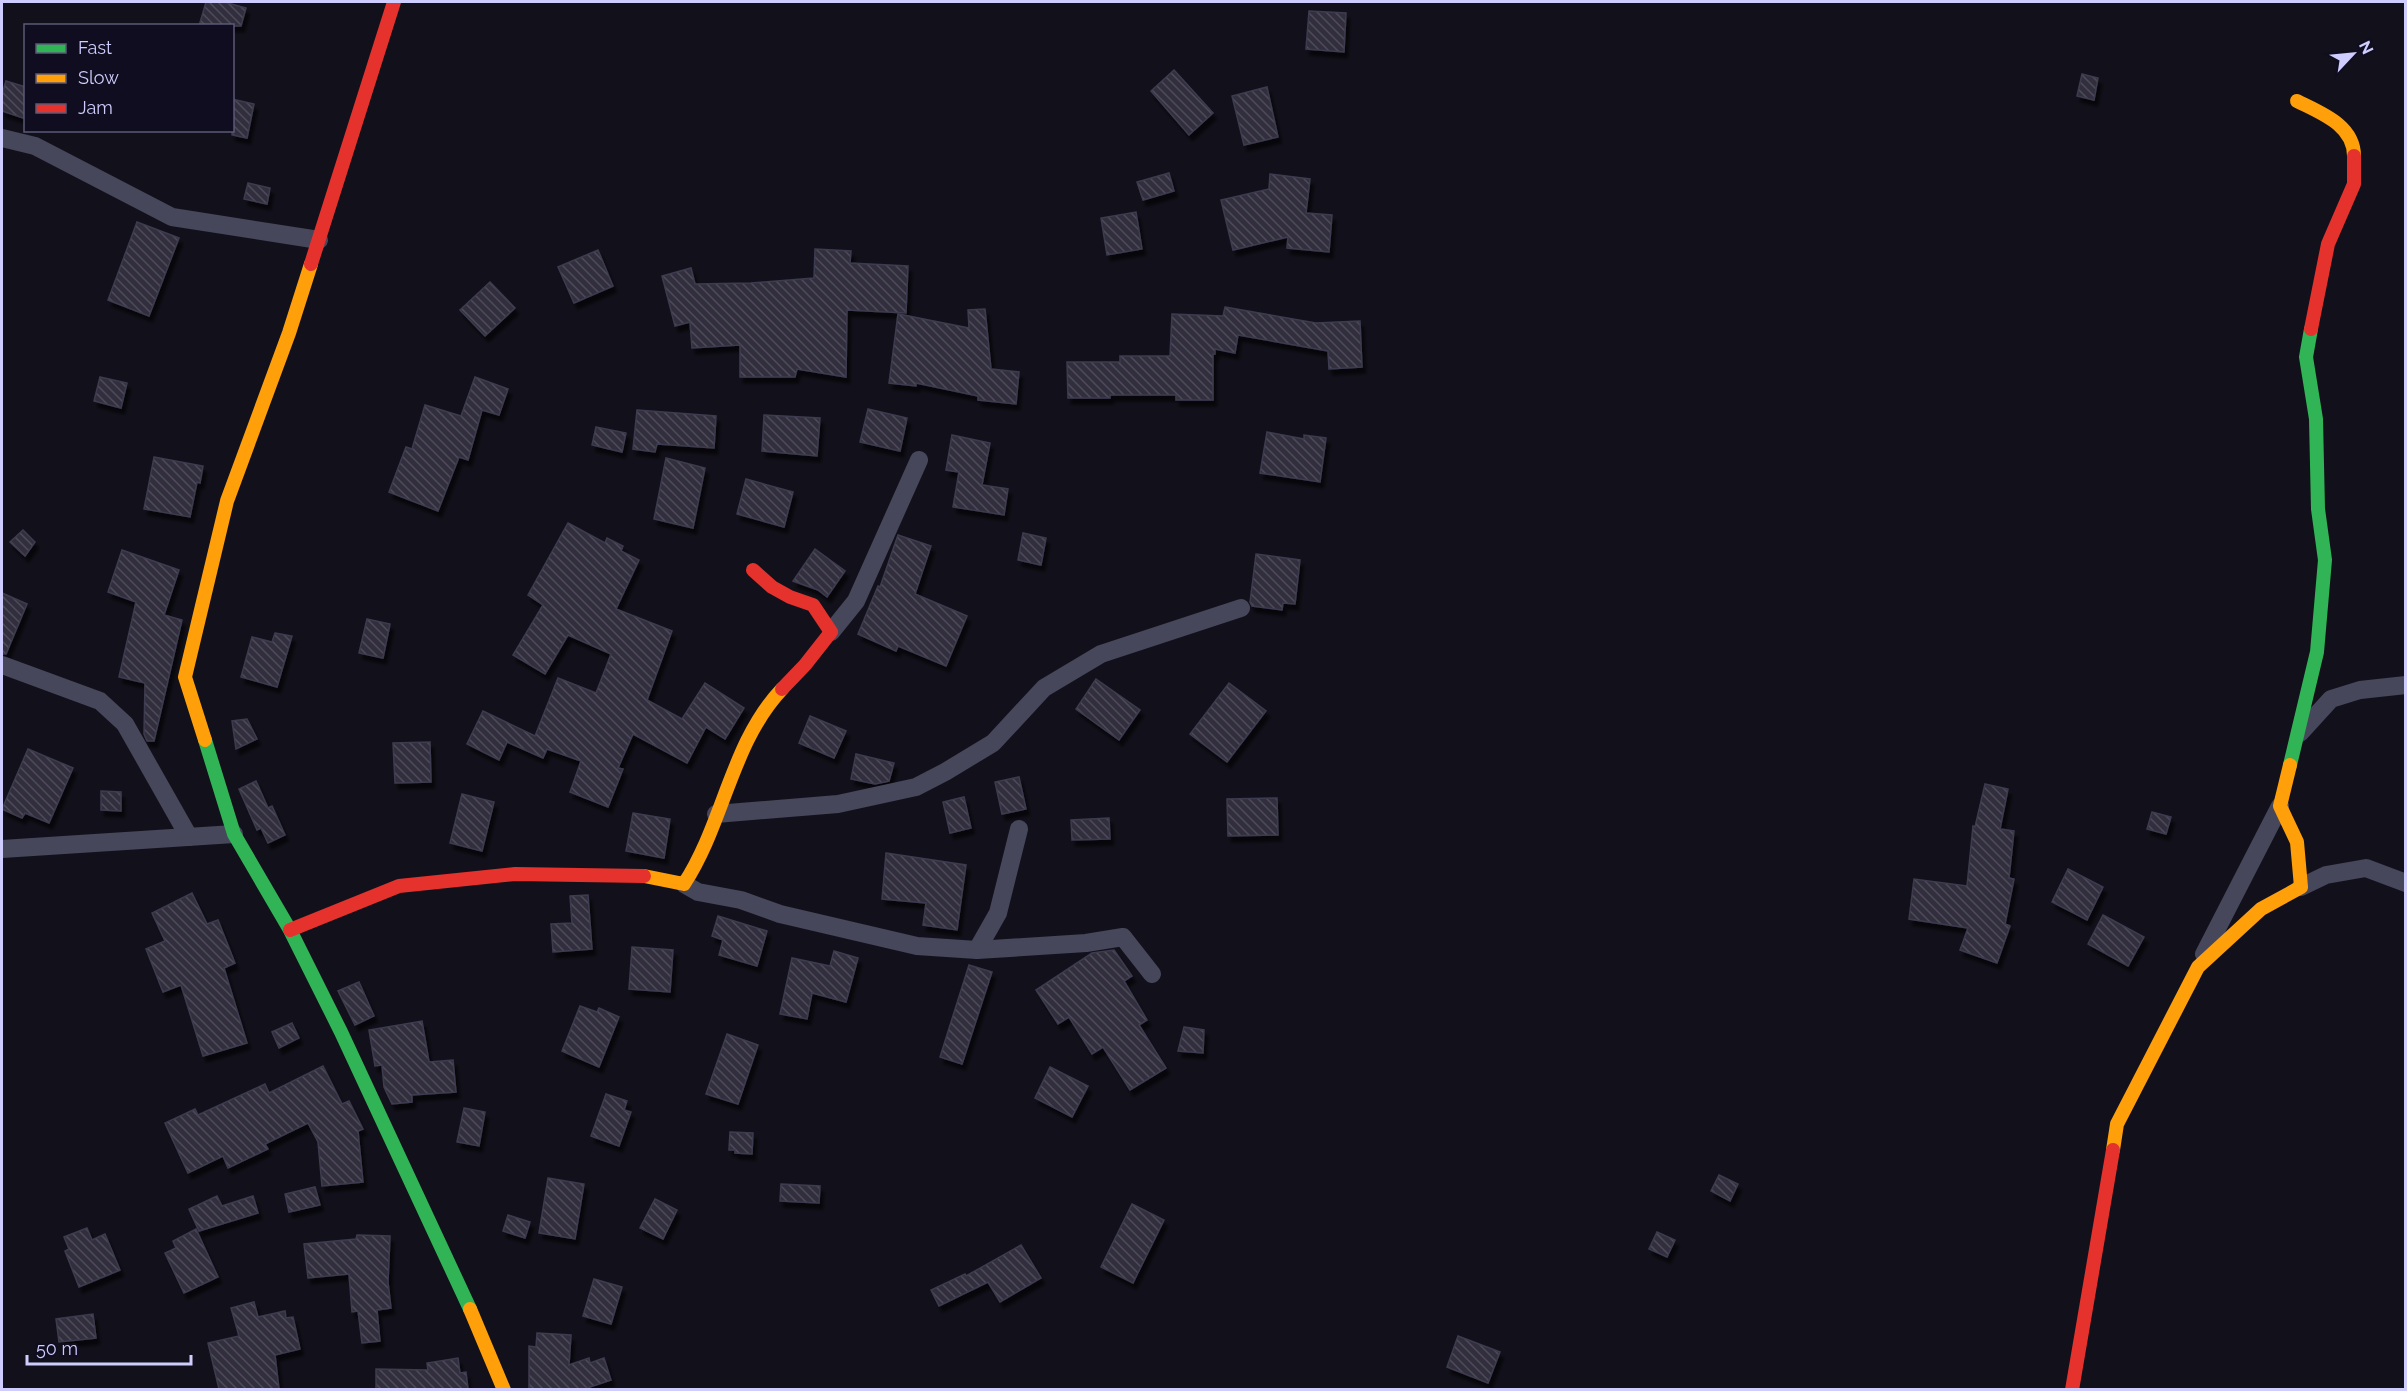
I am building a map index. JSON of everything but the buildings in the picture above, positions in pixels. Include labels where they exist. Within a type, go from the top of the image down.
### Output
[{"type":"street","points":[[394,2],[289,333],[227,501],[185,677],[234,834],[290,930],[341,1032],[504,1389]]},
{"type":"street","points":[[2072,1389],[2117,1124],[2152,1051],[2198,967],[2280,806],[2317,652],[2325,560],[2318,509],[2316,419],[2306,357],[2328,244],[2354,184],[2354,144],[2334,119],[2297,100]]},
{"type":"street","points":[[2,138],[35,146],[172,217],[319,240]]},
{"type":"street","points":[[684,884],[710,836],[735,766],[768,704],[805,665],[856,601],[920,460]]},
{"type":"street","points":[[753,570],[772,587],[790,597],[813,605],[831,632]]},
{"type":"street","points":[[716,814],[838,804],[916,787],[993,743],[1044,688],[1101,654],[1241,609]]},
{"type":"street","points":[[2,665],[100,701],[125,724],[189,837]]},
{"type":"street","points":[[2297,737],[2331,699],[2360,690],[2406,685]]},
{"type":"street","points":[[2280,806],[2297,842],[2301,887]]},
{"type":"street","points":[[976,950],[998,913],[1019,829]]},
{"type":"street","points":[[2,849],[234,834]]},
{"type":"street","points":[[2198,967],[2261,909],[2326,874],[2366,868],[2406,883]]},
{"type":"street","points":[[290,930],[399,886],[515,874],[642,876],[684,884],[698,892],[741,900],[780,914],[917,946],[976,950],[1086,943],[1124,937],[1152,974]]},
{"type":"traffic: fast","points":[[2290,765],[2317,652],[2325,560],[2318,509],[2316,419],[2306,357],[2311,329]]},
{"type":"traffic: fast","points":[[205,740],[234,834],[290,930],[341,1032],[470,1309]]},
{"type":"traffic: slow","points":[[2297,101],[2326,116],[2342,128],[2353,145],[2354,156]]},
{"type":"traffic: slow","points":[[205,740],[185,677],[227,501],[289,333],[311,264]]},
{"type":"traffic: slow","points":[[644,876],[684,884],[698,860],[751,734],[765,710],[782,689]]},
{"type":"traffic: slow","points":[[2113,1150],[2117,1124],[2198,967],[2261,909],[2301,887],[2297,842],[2280,806],[2290,765]]},
{"type":"traffic: slow","points":[[470,1309],[504,1390]]},
{"type":"traffic: jam","points":[[311,264],[394,2]]},
{"type":"traffic: jam","points":[[2311,329],[2328,244],[2354,184],[2354,156]]},
{"type":"traffic: jam","points":[[753,570],[772,587],[790,597],[813,605],[831,632],[782,689]]},
{"type":"traffic: jam","points":[[290,930],[399,886],[515,874],[644,876]]},
{"type":"traffic: jam","points":[[2072,1390],[2113,1150]]}]
